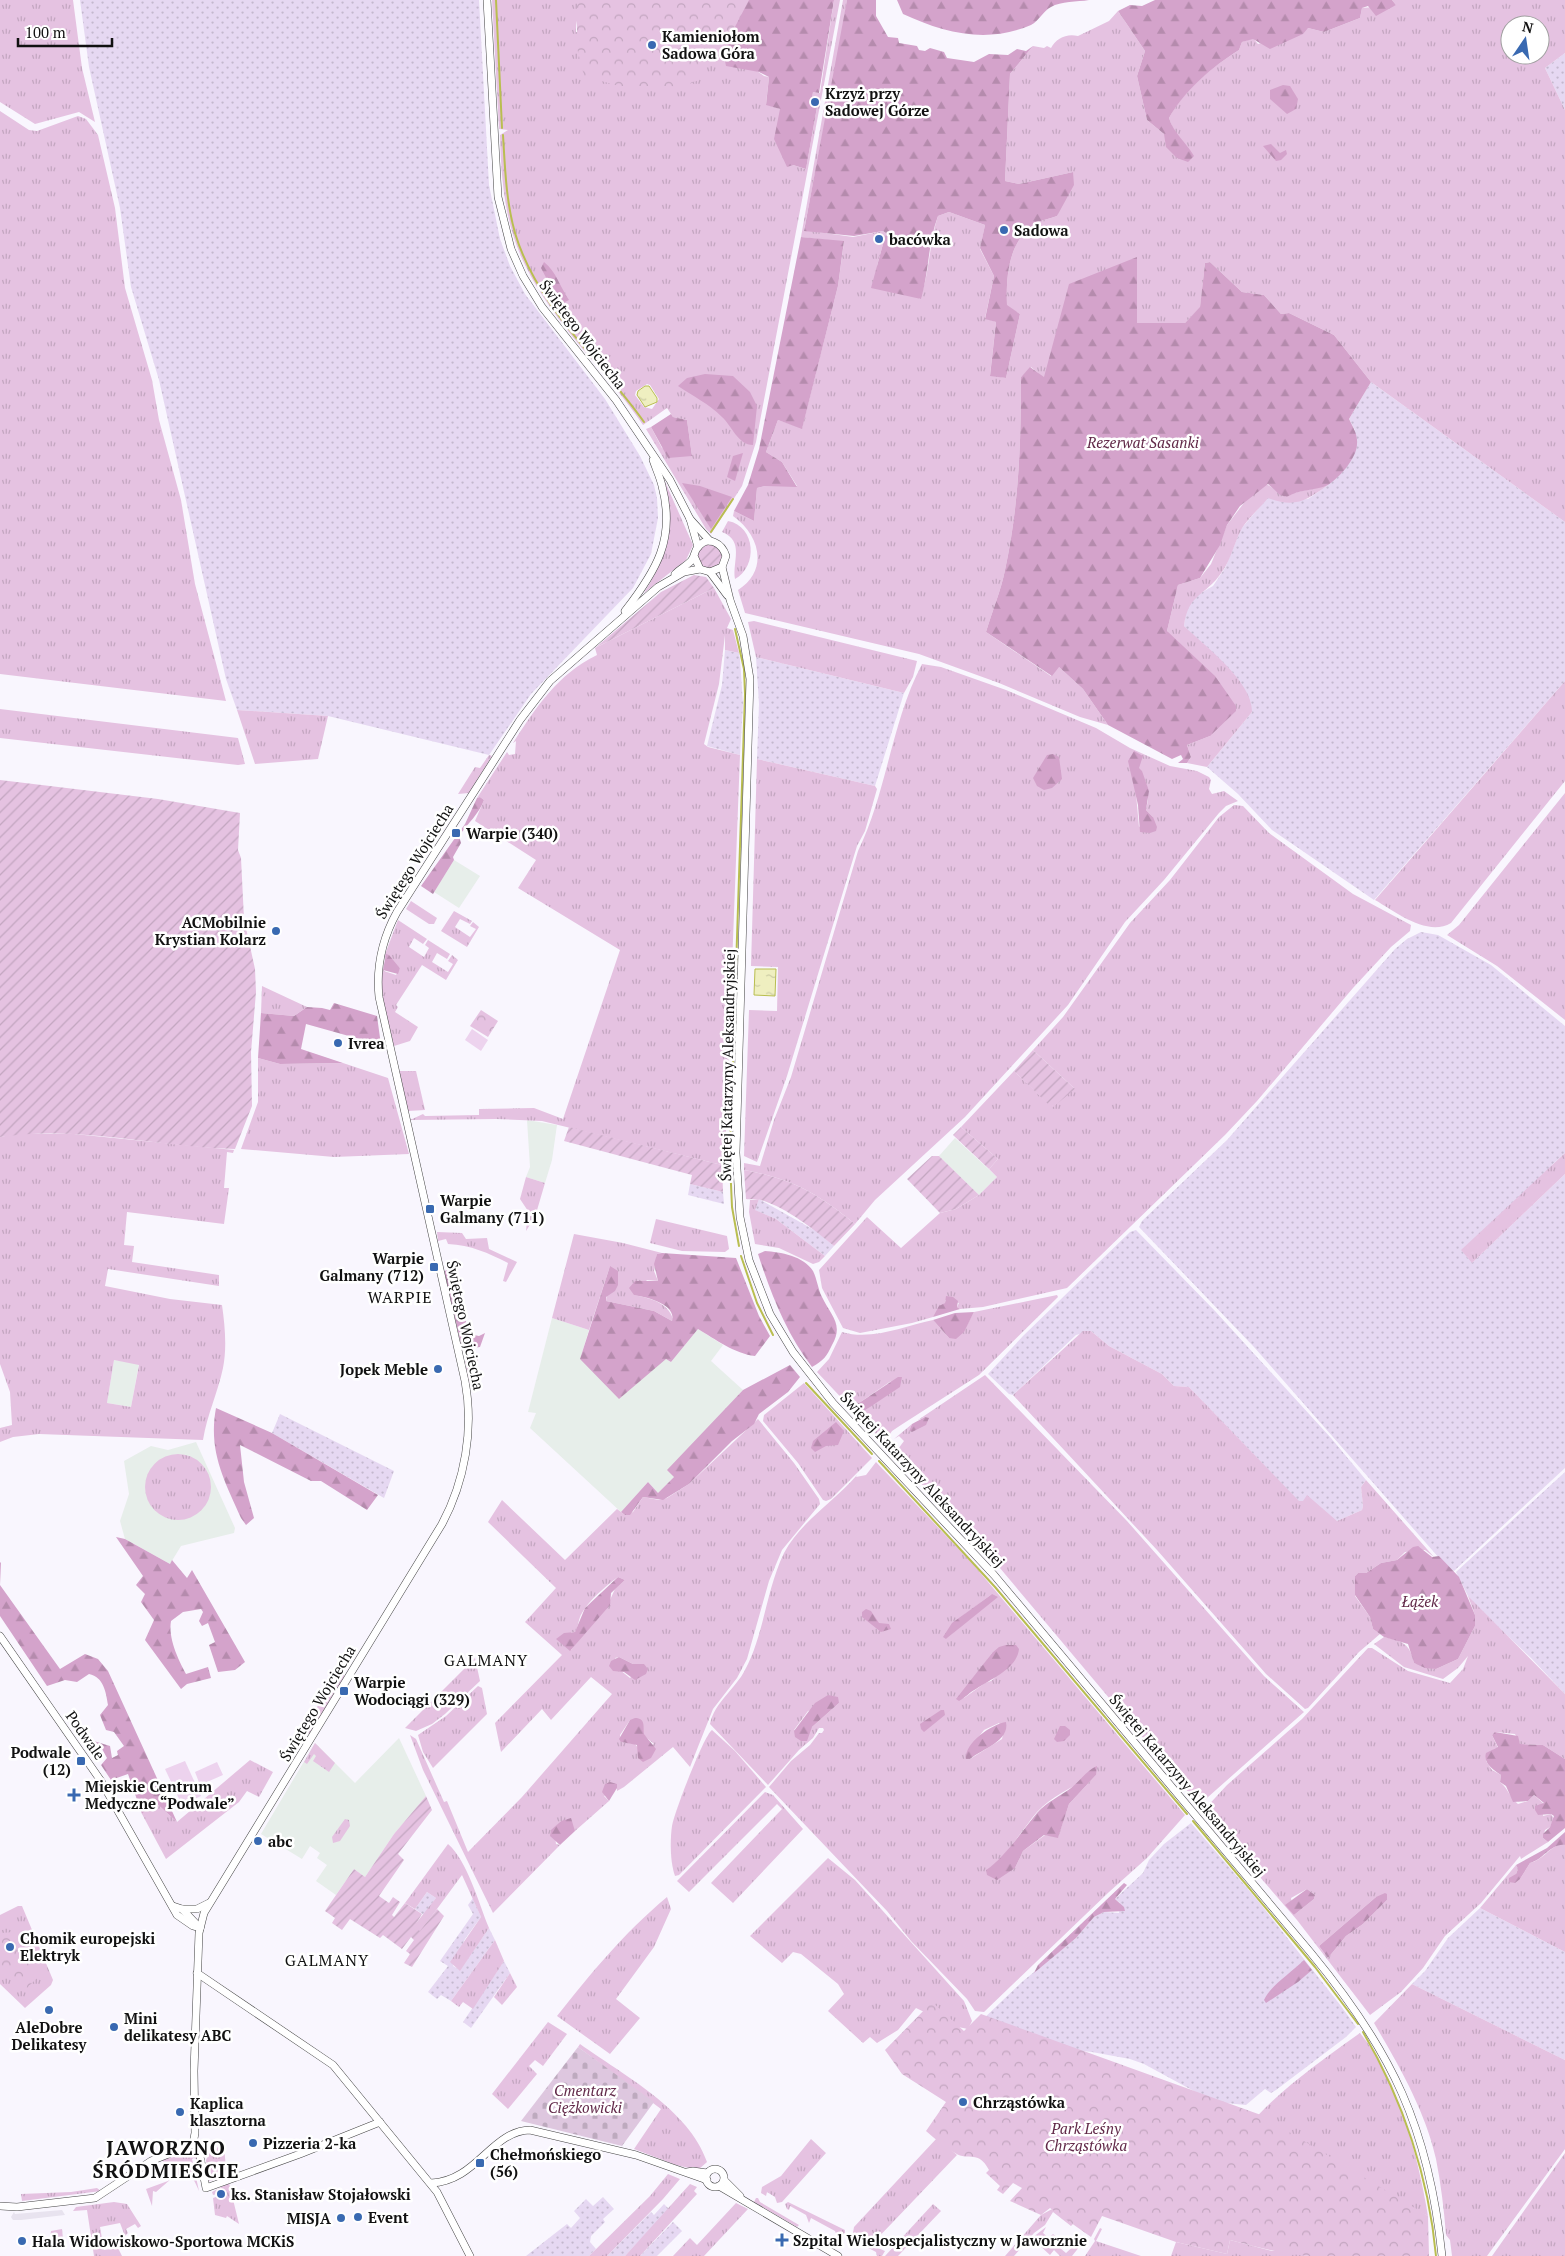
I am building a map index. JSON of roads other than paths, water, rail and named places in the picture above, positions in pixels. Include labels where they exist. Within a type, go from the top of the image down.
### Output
[{"type":"street","name":"Świętego Wojciecha","points":[[487,0],[498,197],[511,249],[523,276],[542,307],[616,400],[670,480],[690,519],[698,547]]},
{"type":"street","points":[[617,621],[649,580],[664,543],[666,519],[664,496],[650,451]]},
{"type":"street","name":"Świętego Wojciecha","points":[[690,519],[710,541]]},
{"type":"street","points":[[710,541],[716,542],[724,550],[725,561],[722,566],[710,572],[700,569],[694,556],[698,547],[710,541]]},
{"type":"street","name":"Świętego Wojciecha","points":[[193,2144],[195,2133],[194,2071],[200,1928],[210,1903],[346,1684],[442,1524],[454,1499],[462,1470],[468,1431],[467,1389],[379,997],[378,970],[385,937],[396,912],[532,703],[567,664],[669,580],[694,556]]},
{"type":"street","name":"Świętej Katarzyny Aleksandryjskiej","points":[[722,566],[730,600],[747,653],[751,699],[737,1176],[744,1239],[762,1295],[787,1344],[820,1389],[994,1575],[1311,1953],[1360,2015],[1395,2075],[1419,2135],[1435,2200],[1442,2256]]},
{"type":"street","name":"Świętego Wojciecha","points":[[669,580],[684,572],[700,569]]},
{"type":"street","name":"Świętej Katarzyny Aleksandryjskiej","points":[[710,572],[730,600]]},
{"type":"street","name":"Podwale","points":[[0,1636],[101,1782],[180,1918],[200,1928]]},
{"type":"street","points":[[173,1906],[182,1909],[197,1909],[210,1903]]},
{"type":"street","points":[[182,1909],[200,1928]]},
{"type":"street","points":[[197,1974],[322,2055],[341,2074],[430,2183],[470,2256]]},
{"type":"street","points":[[0,2210],[91,2199],[101,2195],[151,2161],[193,2144],[199,2151],[206,2188],[309,2151],[380,2122]]},
{"type":"street","points":[[430,2183],[444,2181],[464,2173],[502,2140],[513,2133],[525,2130],[617,2150],[687,2172],[693,2170],[707,2177],[712,2186],[722,2183]]},
{"type":"street","points":[[707,2177],[712,2169],[718,2169],[723,2174],[722,2183]]},
{"type":"street","points":[[722,2183],[745,2201],[838,2256]]},
{"type":"street","points":[[0,2206],[17,2207]]},
{"type":"water","points":[[645,386],[649,386],[657,398],[657,402],[645,407],[637,395],[638,391]]},
{"type":"water","points":[[755,969],[776,969],[775,996],[754,995]]},
{"type":"waterway","points":[[496,0],[502,128]]},
{"type":"waterway","points":[[503,135],[506,184],[510,209],[515,233],[525,260],[538,285],[554,309],[644,422]]},
{"type":"waterway","points":[[711,532],[733,499]]},
{"type":"waterway","points":[[730,1151],[745,694],[744,669],[735,629]]},
{"type":"waterway","points":[[730,1162],[732,1207],[739,1246]]},
{"type":"waterway","points":[[741,1256],[757,1303],[773,1335]]},
{"type":"waterway","points":[[806,1383],[872,1454]]},
{"type":"waterway","points":[[879,1461],[995,1587],[1187,1814]]},
{"type":"waterway","points":[[1193,1821],[1315,1967],[1358,2024]]},
{"type":"waterway","points":[[1363,2032],[1390,2085],[1412,2140],[1427,2198],[1436,2256]]},
{"type":"place","name":"Kamieniołom Sadowa Góra","points":[[652,45]]},
{"type":"place","name":"Krzyż przy Sadowej Górze","points":[[815,102]]},
{"type":"place","name":"Sadowa","points":[[1004,230]]},
{"type":"place","name":"bacówka","points":[[879,239]]},
{"type":"place","name":"Warpie (340)","points":[[456,833]]},
{"type":"place","name":"ACMobilnie Krystian Kolarz","points":[[276,931]]},
{"type":"place","name":"Ivrea","points":[[338,1043]]},
{"type":"place","name":"Warpie Galmany (711)","points":[[430,1209]]},
{"type":"place","name":"Warpie Galmany (712)","points":[[434,1267]]},
{"type":"place","name":"Jopek Meble","points":[[438,1369]]},
{"type":"place","name":"Warpie Wodociągi (329)","points":[[344,1691]]},
{"type":"place","name":"Podwale (12)","points":[[81,1761]]},
{"type":"place","name":"Miejskie Centrum Medyczne “Podwale”","points":[[74,1795]]},
{"type":"place","name":"abc","points":[[258,1841]]},
{"type":"place","name":"Chomik europejski Elektryk","points":[[10,1947]]},
{"type":"place","name":"AleDobre Delikatesy","points":[[49,2010]]},
{"type":"place","name":"Mini delikatesy ABC","points":[[114,2027]]},
{"type":"place","name":"Chrząstówka","points":[[963,2102]]},
{"type":"place","name":"Kaplica klasztorna","points":[[180,2112]]},
{"type":"place","name":"Pizzeria 2-ka","points":[[253,2143]]},
{"type":"place","name":"Chełmońskiego (56)","points":[[480,2163]]},
{"type":"place","name":"ks. Stanisław Stojałowski","points":[[221,2194]]},
{"type":"place","name":"Event","points":[[358,2217]]},
{"type":"place","name":"MISJA","points":[[341,2218]]},
{"type":"place","name":"Szpital Wielospecjalistyczny w Jaworznie","points":[[782,2240]]},
{"type":"place","name":"Hala Widowiskowo-Sportowa MCKiS","points":[[22,2241]]},
{"type":"district","name":"WARPIE","points":[[400,1297]]},
{"type":"district","name":"GALMANY","points":[[486,1660]]},
{"type":"district","name":"GALMANY","points":[[327,1960]]},
{"type":"district","name":"JAWORZNO ŚRÓDMIEŚCIE","points":[[166,2158]]},
{"type":"park label","name":"Rezerwat Sasanki","points":[[1143,442]]},
{"type":"park label","name":"Łążek","points":[[1420,1601]]},
{"type":"park label","name":"Cmentarz Ciężkowicki","points":[[585,2098]]},
{"type":"park label","name":"Park Leśny Chrząstówka","points":[[1086,2136]]}]
